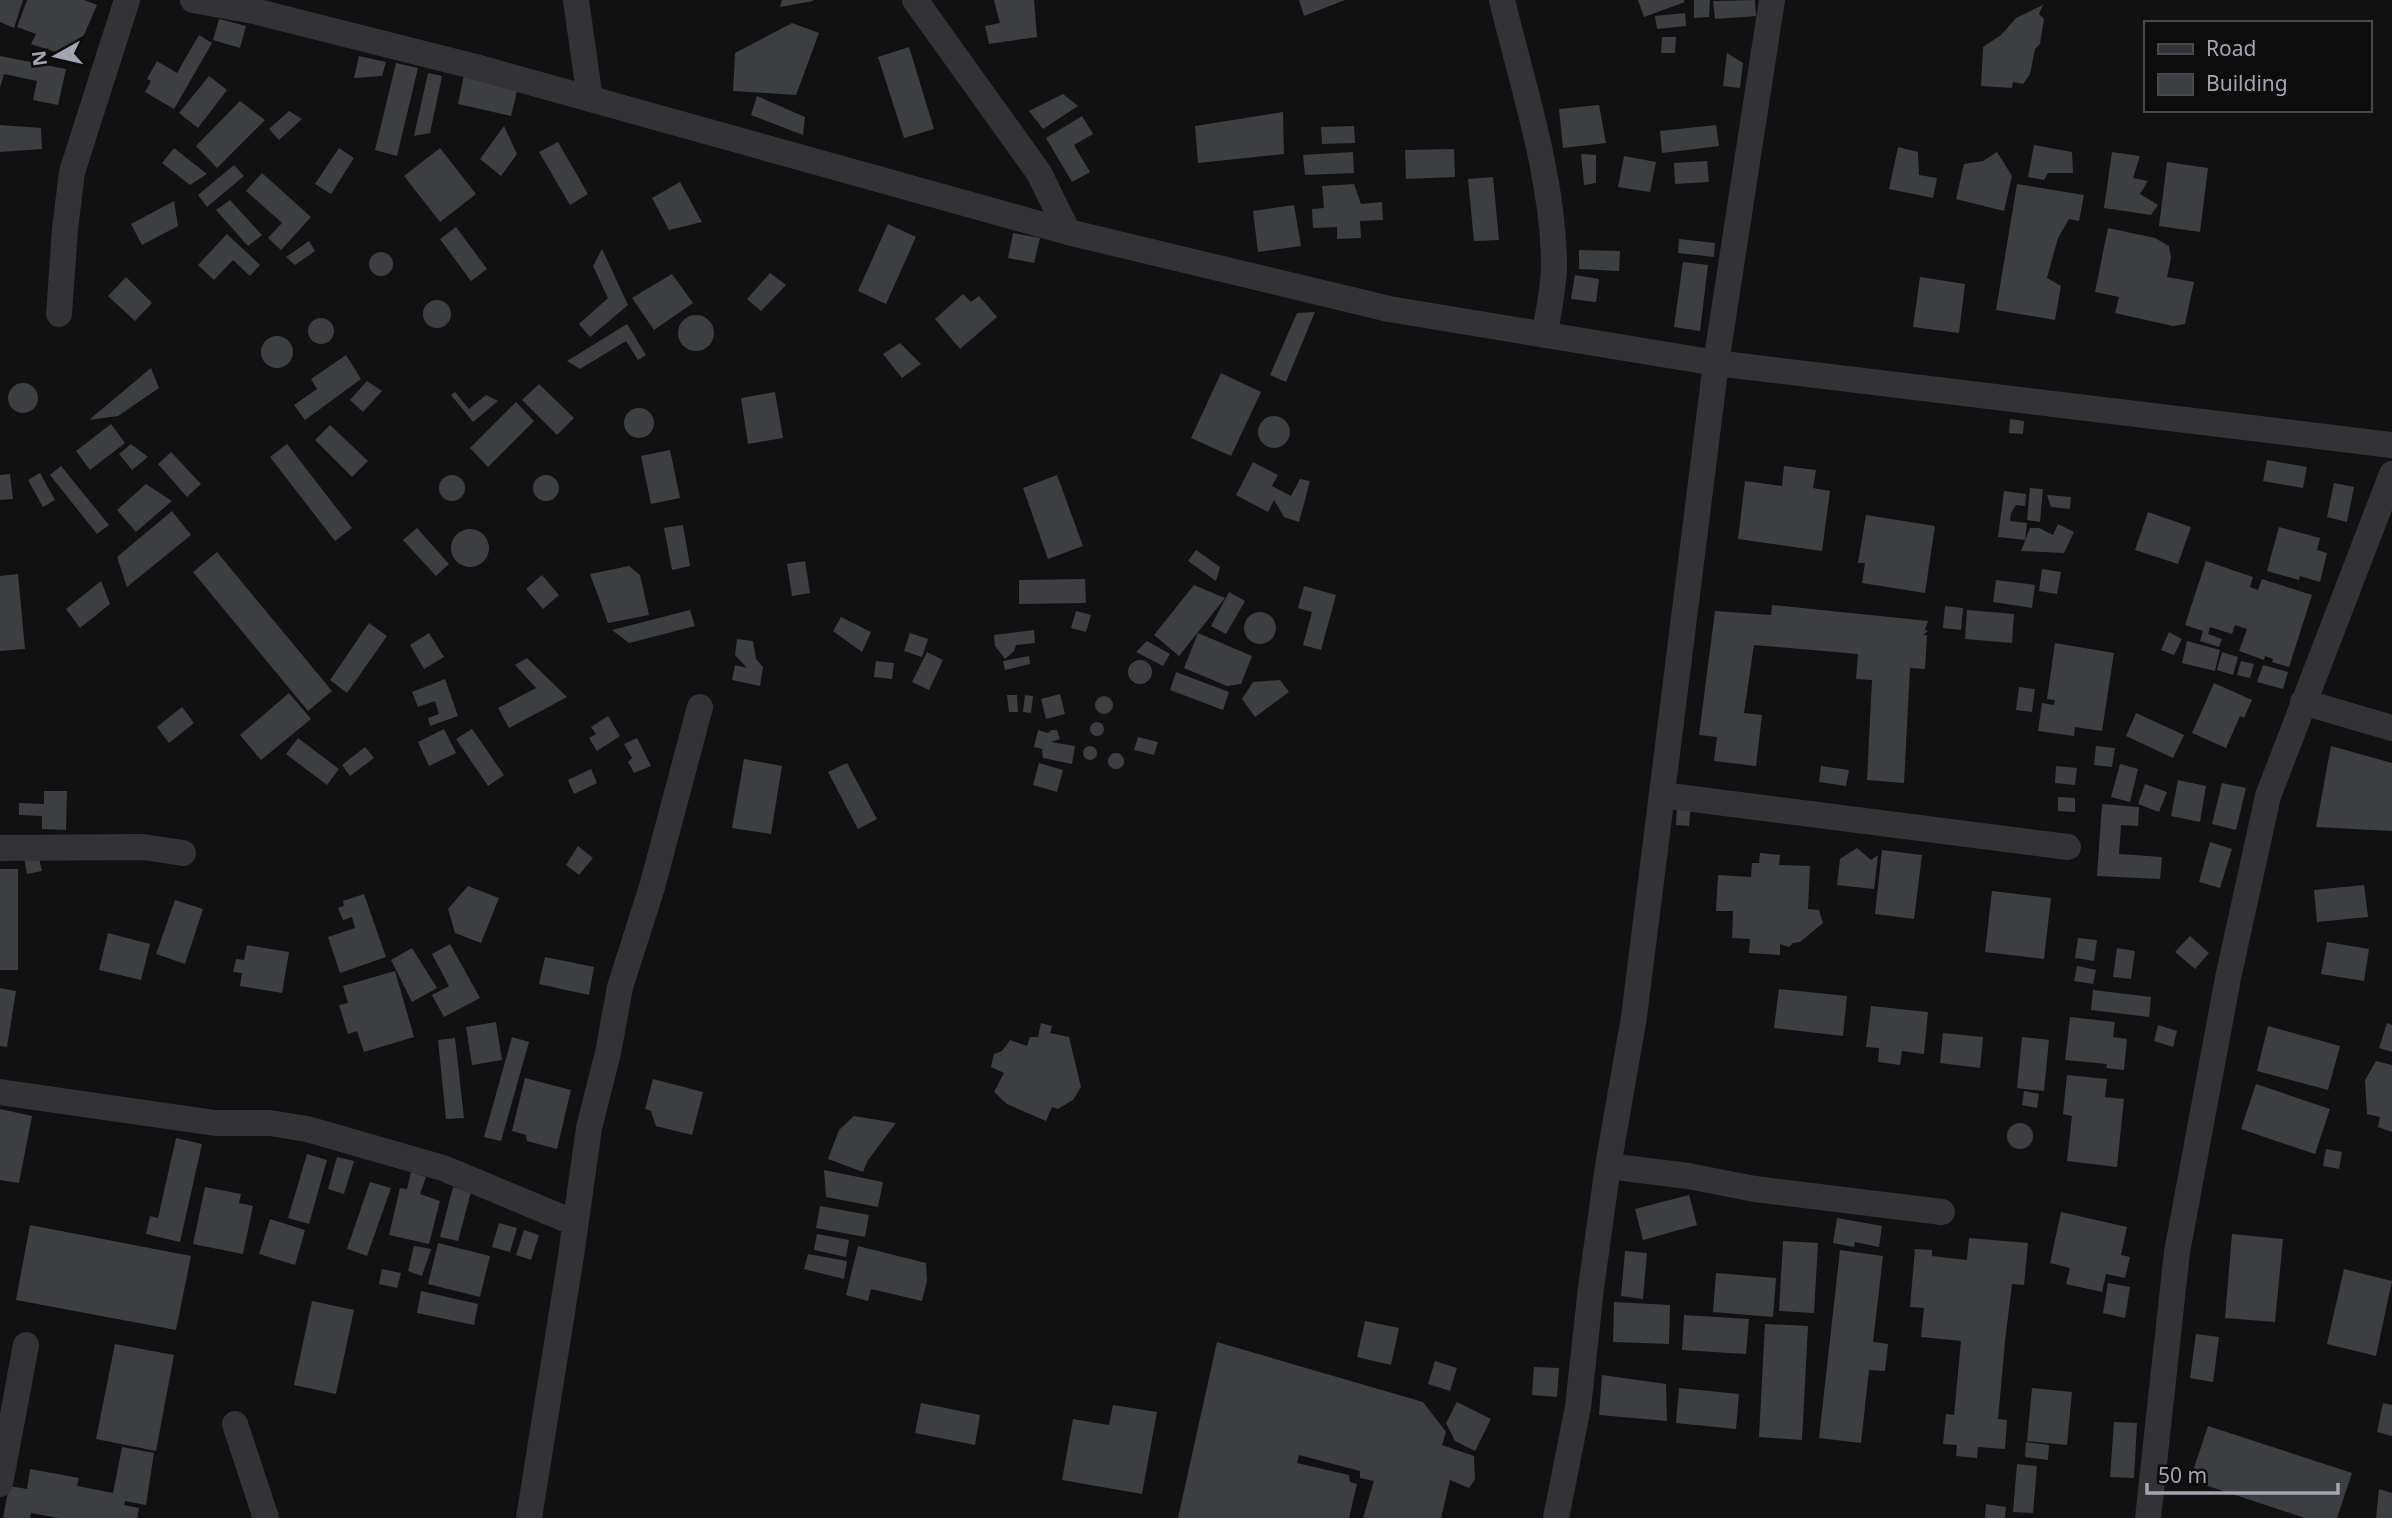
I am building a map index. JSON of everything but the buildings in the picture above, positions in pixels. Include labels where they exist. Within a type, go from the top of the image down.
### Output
[{"type":"street","points":[[59,314],[72,172],[127,0]]},
{"type":"street","points":[[193,0],[254,6],[1068,232],[1390,309],[1716,363],[2392,445]]},
{"type":"street","points":[[576,0],[590,99]]},
{"type":"street","points":[[915,0],[1039,173],[1068,232]]},
{"type":"street","points":[[1502,0],[1544,173],[1552,235],[1554,261],[1545,335]]},
{"type":"street","points":[[1556,1518],[1578,1407],[1608,1166],[1634,1017],[1716,363],[1772,0]]},
{"type":"street","points":[[2148,1518],[2177,1252],[2228,978],[2268,796],[2392,474]]},
{"type":"street","points":[[2303,702],[2392,729]]},
{"type":"street","points":[[529,1518],[589,1128],[608,1053],[620,987],[652,887],[700,707]]},
{"type":"street","points":[[1662,795],[2068,847]]},
{"type":"street","points":[[0,848],[143,847],[183,853]]},
{"type":"street","points":[[0,1092],[215,1123],[270,1124],[307,1129],[443,1168],[575,1223]]},
{"type":"street","points":[[1608,1166],[1688,1176],[1755,1189],[1942,1212]]},
{"type":"street","points":[[0,1485],[26,1345]]},
{"type":"street","points":[[235,1424],[266,1518]]}]
